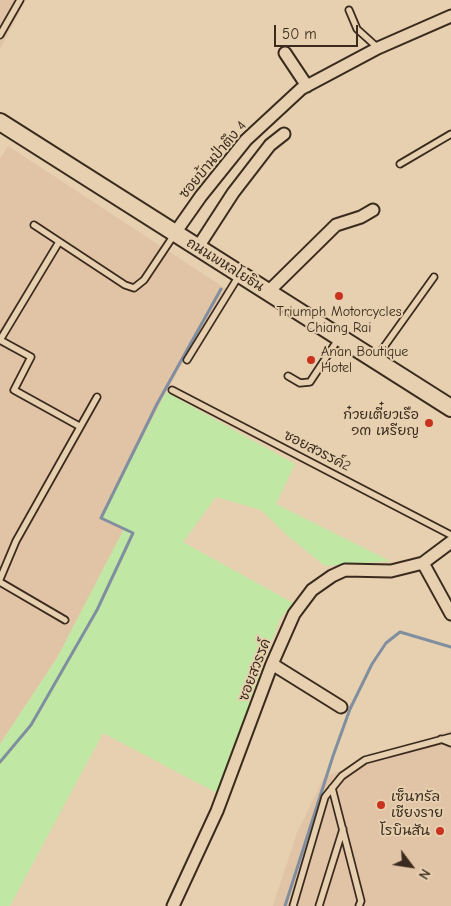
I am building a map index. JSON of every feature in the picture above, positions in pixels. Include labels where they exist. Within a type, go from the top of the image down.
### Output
[{"type":"main road","name":"ถนนพหลโยธิน","points":[[0,122],[374,361],[451,408]]},
{"type":"street","name":"ซอยบ้านป่าตึง 4","points":[[175,233],[201,196],[246,140],[304,87],[378,48],[451,16]]},
{"type":"street","points":[[284,53],[304,87]]},
{"type":"street","points":[[198,247],[233,193],[270,145],[284,134]]},
{"type":"street","points":[[268,292],[336,225],[361,217],[373,210]]},
{"type":"street","name":"ซอยสวรรค์","points":[[173,906],[217,811],[272,664],[294,614],[312,590],[332,576],[345,570],[391,571],[423,563],[451,542]]},
{"type":"street","points":[[423,563],[451,614]]},
{"type":"street","points":[[272,664],[341,707]]},
{"type":"lane","points":[[0,35],[20,0]]},
{"type":"lane","points":[[349,10],[357,29],[378,48]]},
{"type":"lane","points":[[400,164],[451,134]]},
{"type":"lane","points":[[34,225],[125,285],[134,288],[144,280],[175,233]]},
{"type":"lane","points":[[59,242],[0,340],[31,357],[14,390],[79,426]]},
{"type":"lane","points":[[187,360],[240,274]]},
{"type":"lane","points":[[374,361],[434,277]]},
{"type":"lane","points":[[288,376],[300,384],[310,382],[339,338]]},
{"type":"lane","name":"ซอยสวรรค์2","points":[[172,390],[451,535]]},
{"type":"lane","points":[[65,620],[0,581],[16,541],[97,396]]},
{"type":"lane","points":[[293,906],[325,797],[342,776],[365,760],[451,737]]},
{"type":"lane","points":[[441,739],[451,743]]},
{"type":"lane","points":[[332,788],[361,901],[359,906]]},
{"type":"lane","points":[[319,906],[343,829]]},
{"type":"shaded area","points":[[0,0],[26,0],[0,49]]},
{"type":"shaded area","points":[[8,146],[226,289],[166,392],[102,518],[124,529],[57,658],[0,744],[0,159]]},
{"type":"shaded area","name":"เซ็นทรัล เชียงราย","points":[[451,730],[451,906],[273,906],[297,833],[324,777]]},
{"type":"green space","points":[[166,392],[295,464],[276,504],[390,561],[325,566],[289,537],[261,510],[216,497],[183,542],[293,603],[280,619],[217,793],[103,733],[10,906],[0,906],[0,744],[57,658],[124,529],[101,518]]},
{"type":"waterway","points":[[0,762],[31,725],[97,610],[133,533],[101,518],[157,404],[221,289]]},
{"type":"waterway","points":[[285,906],[333,756],[350,709],[372,664],[386,643],[400,632],[451,647]]},
{"type":"place","name":"Triumph Motorcycles Chiang Rai","points":[[339,296]]},
{"type":"place","name":"Anan Boutique Hotel","points":[[311,360]]},
{"type":"place","name":"ก๋วยเตี๋ยวเรือ ๑๓ เหรียญ","points":[[429,423]]},
{"type":"place","name":"เซ็นทรัล เชียงราย","points":[[381,805]]},
{"type":"place","name":"โรบินสัน","points":[[440,831]]}]
